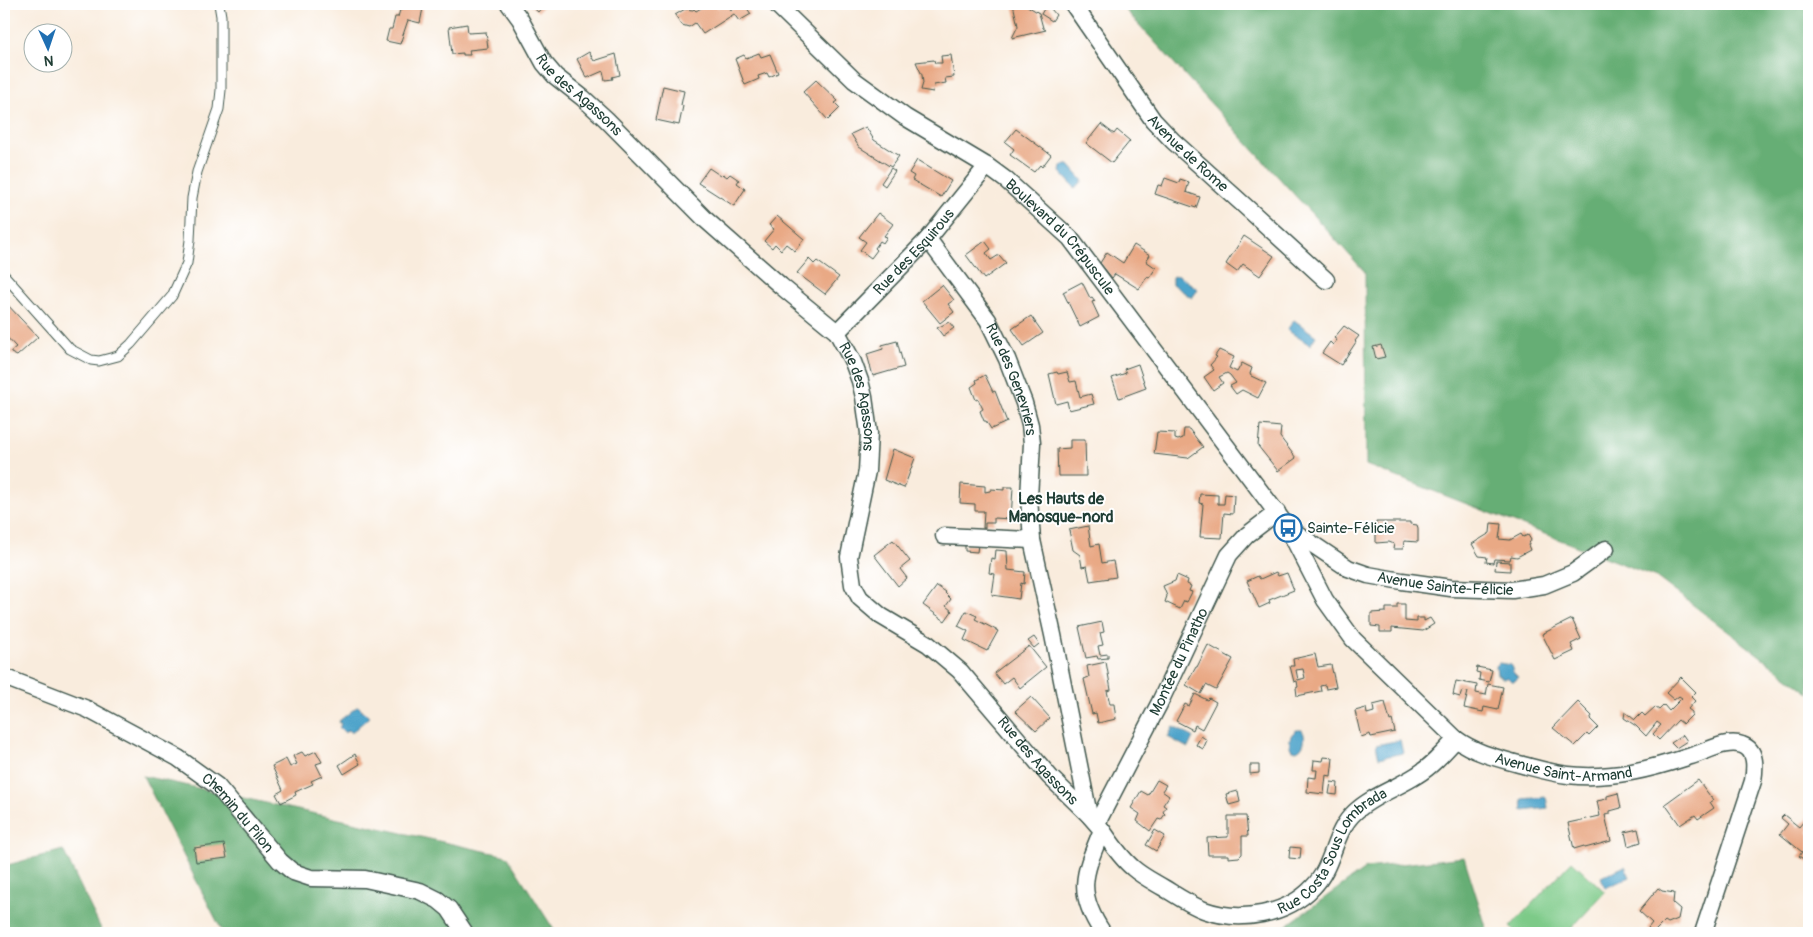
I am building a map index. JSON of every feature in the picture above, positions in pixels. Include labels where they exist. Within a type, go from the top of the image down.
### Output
[{"type":"street","name":"Rue des Agassons","points":[[509,4],[520,19],[544,63],[555,76],[606,119],[706,220],[837,332],[853,362],[860,381],[869,433],[867,471],[849,557],[853,585],[860,598],[869,608],[928,644],[960,671],[1050,777],[1096,823]]},
{"type":"street","name":"Boulevard du Crépuscule","points":[[776,4],[854,80],[905,117],[987,166],[1006,180],[1060,229],[1080,250],[1288,528]]},
{"type":"street","name":"Avenue de Rome","points":[[1073,4],[1153,120],[1172,142],[1326,280]]},
{"type":"street","name":"Rue des Esquirous","points":[[837,332],[928,239],[987,166]]},
{"type":"street","name":"Rue des Genevriers","points":[[928,239],[988,320],[1007,360],[1024,403],[1030,425],[1032,443],[1029,498],[1032,540],[1096,823]]},
{"type":"street","name":"Montée du Pinatho","points":[[1103,933],[1088,908],[1084,888],[1096,823],[1159,704],[1229,555],[1247,535],[1277,512]]},
{"type":"street","name":"Avenue Sainte-Félicie","points":[[1288,528],[1348,568],[1402,581],[1451,588],[1512,590],[1544,585],[1573,573],[1606,549]]},
{"type":"street","name":"Avenue Saint-Armand","points":[[1288,528],[1325,600],[1353,639],[1456,739],[1471,748],[1492,757],[1553,772],[1582,776],[1630,773],[1735,743],[1743,745],[1750,750],[1754,758],[1753,781],[1703,933]]},
{"type":"street","points":[[944,536],[1032,540]]},
{"type":"street","name":"Chemin du Pilon","points":[[4,677],[87,709],[178,758],[217,786],[280,861],[293,872],[310,878],[365,879],[420,891],[438,900],[449,909],[465,933]]},
{"type":"street","name":"Rue Costa Sous Lombrada","points":[[1096,823],[1132,868],[1151,881],[1203,910],[1222,915],[1238,916],[1270,912],[1302,898],[1314,886],[1323,874],[1338,834],[1355,812],[1424,770],[1456,739]]},
{"type":"lane","points":[[4,275],[70,349],[91,360],[99,361],[118,356],[125,350],[172,296],[187,263],[192,198],[197,172],[219,109],[221,90],[221,16],[219,4]]},
{"type":"green space","points":[[1120,4],[1809,4],[1809,693],[1656,577],[1366,465],[1365,272]]},
{"type":"green space","points":[[143,776],[507,856],[556,933],[223,933]]},
{"type":"green space","points":[[63,850],[103,933],[4,933],[4,866]]},
{"type":"green space","points":[[1464,857],[1488,933],[1276,933],[1366,868]]},
{"type":"green space","points":[[1572,861],[1605,892],[1567,933],[1516,933],[1510,927]]},
{"type":"water","points":[[1063,165],[1069,165],[1083,181],[1075,188],[1060,172]]},
{"type":"water","points":[[1178,275],[1198,289],[1192,298],[1172,284],[1172,277]]},
{"type":"water","points":[[1294,320],[1316,336],[1310,345],[1287,330]]},
{"type":"water","points":[[1499,663],[1511,665],[1513,672],[1518,677],[1515,681],[1511,681],[1507,677],[1504,679],[1497,674],[1496,666]]},
{"type":"water","points":[[358,706],[369,717],[351,733],[348,730],[345,733],[339,727],[341,725],[339,721]]},
{"type":"water","points":[[1173,727],[1193,737],[1188,748],[1168,737]]},
{"type":"water","points":[[1297,730],[1302,730],[1304,739],[1301,748],[1296,751],[1291,749],[1290,741],[1291,735]]},
{"type":"water","points":[[1400,740],[1403,753],[1379,758],[1376,745]]},
{"type":"water","points":[[1546,797],[1548,808],[1523,811],[1522,799]]},
{"type":"water","points":[[1625,866],[1630,877],[1605,888],[1601,877]]},
{"type":"building","points":[[404,4],[423,8],[420,23],[408,20],[400,44],[386,41],[389,29],[392,29],[395,17],[398,17]]},
{"type":"building","points":[[529,4],[545,4],[538,12]]},
{"type":"building","points":[[708,4],[716,4],[718,8],[727,4],[731,10],[744,4],[751,14],[739,21],[734,14],[703,34],[695,23],[689,27],[682,25],[675,15],[685,9],[694,9],[696,11]]},
{"type":"building","points":[[1013,4],[1024,4],[1039,13],[1043,28],[1046,30],[1012,38],[1018,26]]},
{"type":"building","points":[[1047,4],[1056,15],[1052,21],[1041,14]]},
{"type":"building","points":[[467,24],[468,33],[486,32],[488,48],[469,50],[470,55],[463,55],[463,53],[452,54],[449,27]]},
{"type":"building","points":[[589,52],[594,61],[616,54],[620,75],[612,77],[613,79],[605,80],[603,71],[587,78],[577,59]]},
{"type":"building","points":[[759,53],[761,57],[770,54],[778,73],[769,77],[767,73],[758,76],[759,79],[745,85],[735,59],[744,55],[746,58]]},
{"type":"building","points":[[951,55],[954,77],[945,78],[946,83],[934,85],[933,92],[921,90],[923,83],[922,75],[916,62],[934,60],[935,63],[942,63],[941,56]]},
{"type":"building","points":[[816,80],[838,101],[835,103],[840,108],[828,120],[803,92]]},
{"type":"building","points":[[663,86],[684,91],[679,125],[656,120]]},
{"type":"building","points":[[1101,124],[1114,134],[1117,130],[1130,141],[1112,163],[1086,143]]},
{"type":"building","points":[[866,127],[874,140],[899,156],[891,167],[859,147],[851,134]]},
{"type":"building","points":[[1016,129],[1051,155],[1042,167],[1040,165],[1034,172],[1010,155],[1014,149],[1005,142]]},
{"type":"building","points":[[917,160],[951,181],[941,197],[912,180],[914,176],[909,173]]},
{"type":"building","points":[[709,168],[721,176],[723,174],[727,177],[730,174],[739,180],[737,183],[745,189],[734,206],[698,183]]},
{"type":"building","points":[[891,168],[895,171],[885,186],[881,183]]},
{"type":"building","points":[[1165,178],[1179,183],[1180,179],[1189,182],[1186,192],[1200,197],[1196,208],[1155,194],[1158,185],[1162,186]]},
{"type":"building","points":[[878,213],[893,224],[884,236],[887,237],[883,243],[880,241],[875,248],[877,250],[871,258],[860,250],[866,242],[859,237]]},
{"type":"building","points":[[777,216],[804,239],[795,251],[786,244],[781,250],[775,244],[772,248],[764,241],[774,229],[769,225]]},
{"type":"building","points":[[1244,236],[1274,256],[1260,276],[1243,264],[1237,272],[1226,264]]},
{"type":"building","points":[[985,241],[991,249],[986,253],[991,260],[999,255],[1006,263],[984,279],[966,255]]},
{"type":"building","points":[[1134,245],[1150,255],[1146,261],[1156,268],[1139,289],[1115,274],[1112,278],[1100,263],[1107,252],[1123,263]]},
{"type":"building","points":[[809,259],[814,264],[817,261],[839,277],[825,294],[797,273]]},
{"type":"building","points":[[1082,282],[1090,298],[1092,297],[1095,301],[1092,302],[1099,317],[1080,327],[1063,292]]},
{"type":"building","points":[[942,285],[954,300],[948,304],[954,312],[940,323],[922,301]]},
{"type":"building","points":[[4,301],[38,337],[17,356],[11,353],[16,347],[4,334]]},
{"type":"building","points":[[1031,316],[1043,333],[1024,346],[1012,329]]},
{"type":"building","points":[[949,322],[954,328],[943,336],[937,328]]},
{"type":"building","points":[[1344,326],[1359,336],[1341,365],[1322,353],[1330,342],[1333,345],[1337,340],[1334,338]]},
{"type":"building","points":[[897,341],[904,367],[873,376],[867,354],[883,349],[882,345]]},
{"type":"building","points":[[1381,345],[1385,357],[1376,359],[1373,347]]},
{"type":"building","points":[[1219,350],[1234,357],[1229,368],[1237,372],[1242,363],[1252,368],[1251,376],[1266,383],[1258,398],[1242,390],[1236,394],[1230,386],[1236,383],[1227,373],[1219,377],[1223,383],[1213,390],[1204,377],[1214,370],[1210,365],[1217,357],[1215,356]]},
{"type":"building","points":[[1138,364],[1146,388],[1119,398],[1112,378],[1126,373],[1124,369]]},
{"type":"building","points":[[1057,372],[1058,374],[1067,372],[1070,382],[1076,381],[1080,397],[1091,394],[1094,404],[1069,410],[1067,401],[1056,404],[1049,374]]},
{"type":"building","points":[[985,375],[993,392],[995,391],[1007,422],[991,429],[986,421],[984,421],[980,411],[983,409],[978,399],[976,400],[971,387],[977,383],[976,380]]},
{"type":"building","points":[[1260,425],[1281,427],[1280,437],[1296,458],[1278,471],[1258,446]]},
{"type":"building","points":[[1184,429],[1189,429],[1203,447],[1188,458],[1154,454],[1157,432],[1175,433],[1175,439],[1178,440],[1183,438]]},
{"type":"building","points":[[1070,440],[1085,440],[1086,476],[1058,476],[1057,449],[1070,448]]},
{"type":"building","points":[[893,449],[915,458],[904,488],[884,480]]},
{"type":"building","points":[[961,484],[985,486],[985,492],[991,489],[1004,490],[1004,487],[1013,487],[1011,519],[994,518],[994,523],[985,523],[985,528],[983,528],[984,511],[975,511],[975,504],[960,503]]},
{"type":"building","points":[[1200,494],[1218,495],[1218,504],[1224,504],[1225,494],[1234,495],[1233,514],[1224,513],[1222,538],[1200,537],[1203,504],[1199,503]]},
{"type":"building","points":[[1376,522],[1410,522],[1410,524],[1417,525],[1418,542],[1404,541],[1403,549],[1393,549],[1394,544],[1389,542],[1376,543]]},
{"type":"building","points":[[1491,523],[1501,524],[1499,539],[1510,540],[1521,534],[1523,537],[1528,535],[1531,540],[1528,545],[1530,550],[1517,557],[1511,556],[1510,560],[1494,559],[1493,563],[1486,562],[1487,557],[1479,556],[1472,544],[1490,533]]},
{"type":"building","points":[[1088,526],[1091,546],[1099,544],[1102,563],[1113,561],[1116,577],[1090,581],[1087,566],[1082,567],[1080,555],[1073,550],[1069,530]]},
{"type":"building","points":[[893,540],[910,561],[900,569],[907,578],[898,586],[874,555]]},
{"type":"building","points":[[965,545],[978,545],[977,552],[965,551]]},
{"type":"building","points":[[996,550],[1007,551],[1008,570],[1025,572],[1024,584],[1021,583],[1019,599],[992,595],[995,574],[989,573],[991,558],[995,559]]},
{"type":"building","points":[[1496,561],[1510,562],[1510,571],[1495,570]]},
{"type":"building","points":[[1276,572],[1278,576],[1287,573],[1294,590],[1269,600],[1270,603],[1259,608],[1247,581],[1258,576],[1260,579]]},
{"type":"building","points":[[1177,575],[1188,580],[1187,584],[1191,586],[1189,591],[1192,592],[1187,602],[1184,601],[1180,609],[1165,602],[1167,596],[1163,586],[1175,581]]},
{"type":"building","points":[[937,586],[946,592],[951,599],[946,606],[952,611],[945,621],[923,605]]},
{"type":"building","points":[[1397,604],[1405,604],[1405,621],[1417,622],[1417,618],[1424,618],[1424,621],[1430,618],[1434,624],[1423,631],[1392,628],[1392,632],[1380,632],[1380,627],[1371,626],[1371,613],[1386,612],[1386,608],[1397,608]]},
{"type":"building","points":[[966,611],[977,616],[975,619],[998,631],[987,651],[964,640],[968,631],[958,626]]},
{"type":"building","points":[[1572,619],[1581,639],[1571,644],[1574,651],[1555,660],[1542,634]]},
{"type":"building","points":[[1102,622],[1104,632],[1100,633],[1103,645],[1098,646],[1100,655],[1108,654],[1108,658],[1098,659],[1097,656],[1086,658],[1079,627]]},
{"type":"building","points":[[1034,637],[1039,644],[1034,648],[1028,641]]},
{"type":"building","points":[[1208,645],[1233,659],[1216,690],[1206,685],[1201,694],[1186,685]]},
{"type":"building","points":[[1029,646],[1046,667],[1020,688],[1012,677],[1003,684],[994,673]]},
{"type":"building","points":[[1315,654],[1318,667],[1331,665],[1336,687],[1326,689],[1325,685],[1320,686],[1321,691],[1297,696],[1297,681],[1294,682],[1290,666],[1294,666],[1293,659]],"holes":[[[1303,669],[1305,678],[1298,680],[1296,670]]]},
{"type":"building","points":[[1106,662],[1111,690],[1107,691],[1110,704],[1114,704],[1116,719],[1098,723],[1096,713],[1092,714],[1084,679],[1089,677],[1087,666]]},
{"type":"building","points":[[1477,667],[1492,670],[1489,682],[1479,680],[1480,673],[1476,672]]},
{"type":"building","points":[[1681,677],[1696,692],[1691,697],[1695,701],[1688,709],[1692,712],[1692,715],[1683,724],[1678,720],[1659,740],[1653,734],[1661,725],[1657,722],[1646,736],[1624,718],[1625,712],[1635,720],[1642,713],[1645,716],[1655,707],[1659,710],[1664,705],[1669,711],[1682,698],[1679,696],[1674,700],[1666,693]]},
{"type":"building","points":[[1456,681],[1477,685],[1476,693],[1486,695],[1488,684],[1503,687],[1498,710],[1484,707],[1483,712],[1464,708],[1468,692],[1462,691],[1460,697],[1453,695]]},
{"type":"building","points":[[1195,694],[1216,702],[1202,729],[1195,725],[1193,730],[1176,721],[1185,704],[1189,706]]},
{"type":"building","points":[[1031,697],[1050,718],[1036,731],[1015,711]]},
{"type":"building","points":[[1385,702],[1395,732],[1371,737],[1370,734],[1361,737],[1355,711],[1366,708],[1367,714],[1374,712],[1373,705]]},
{"type":"building","points":[[1578,702],[1592,716],[1590,719],[1598,727],[1589,736],[1587,734],[1575,746],[1553,728]]},
{"type":"building","points":[[1683,735],[1687,741],[1676,748],[1671,743]]},
{"type":"building","points":[[1201,736],[1207,740],[1203,749],[1196,745]]},
{"type":"building","points":[[316,751],[322,762],[316,764],[322,776],[311,781],[313,784],[295,792],[296,795],[281,803],[276,794],[283,790],[272,766],[286,759],[290,767],[297,764],[293,756],[302,752],[305,756]]},
{"type":"building","points":[[355,754],[360,764],[344,774],[339,765]]},
{"type":"building","points":[[1324,757],[1333,758],[1331,776],[1326,775],[1324,794],[1307,792],[1308,777],[1316,778],[1317,770],[1313,770],[1314,760],[1323,761]]},
{"type":"building","points":[[1250,765],[1259,765],[1259,773],[1250,774]]},
{"type":"building","points":[[1157,780],[1166,785],[1162,791],[1169,796],[1163,805],[1166,807],[1163,812],[1165,814],[1161,820],[1158,819],[1150,831],[1137,821],[1140,814],[1131,808],[1141,791],[1148,795]]},
{"type":"building","points":[[1698,780],[1713,800],[1710,802],[1714,808],[1698,819],[1695,815],[1680,825],[1665,804]]},
{"type":"building","points":[[1331,782],[1338,783],[1337,795],[1329,794]]},
{"type":"building","points":[[1238,791],[1240,802],[1229,805],[1226,794]]},
{"type":"building","points":[[1618,793],[1621,808],[1610,811],[1610,814],[1605,815],[1611,841],[1574,849],[1568,823],[1600,816],[1597,801],[1607,799],[1607,796]]},
{"type":"building","points":[[1784,815],[1799,827],[1809,815],[1809,863],[1799,856],[1802,852],[1780,834],[1788,824],[1781,818]]},
{"type":"building","points":[[1228,816],[1246,816],[1248,836],[1242,836],[1242,854],[1239,857],[1228,858],[1228,855],[1208,855],[1207,838],[1228,837]]},
{"type":"building","points":[[1638,829],[1641,842],[1628,846],[1625,832]]},
{"type":"building","points":[[1155,830],[1165,836],[1156,851],[1146,845]]},
{"type":"building","points":[[224,844],[227,858],[196,862],[194,848]]},
{"type":"building","points":[[1290,847],[1301,848],[1300,859],[1289,858]]},
{"type":"building","points":[[1658,888],[1662,891],[1674,893],[1673,903],[1680,909],[1678,919],[1668,923],[1665,921],[1653,933],[1648,928],[1652,923],[1639,911]]},
{"type":"place","name":"Sainte-Félicie","points":[[1288,528]]},
{"type":"district","name":"Les Hauts de Manosque-nord","points":[[1061,508]]}]
